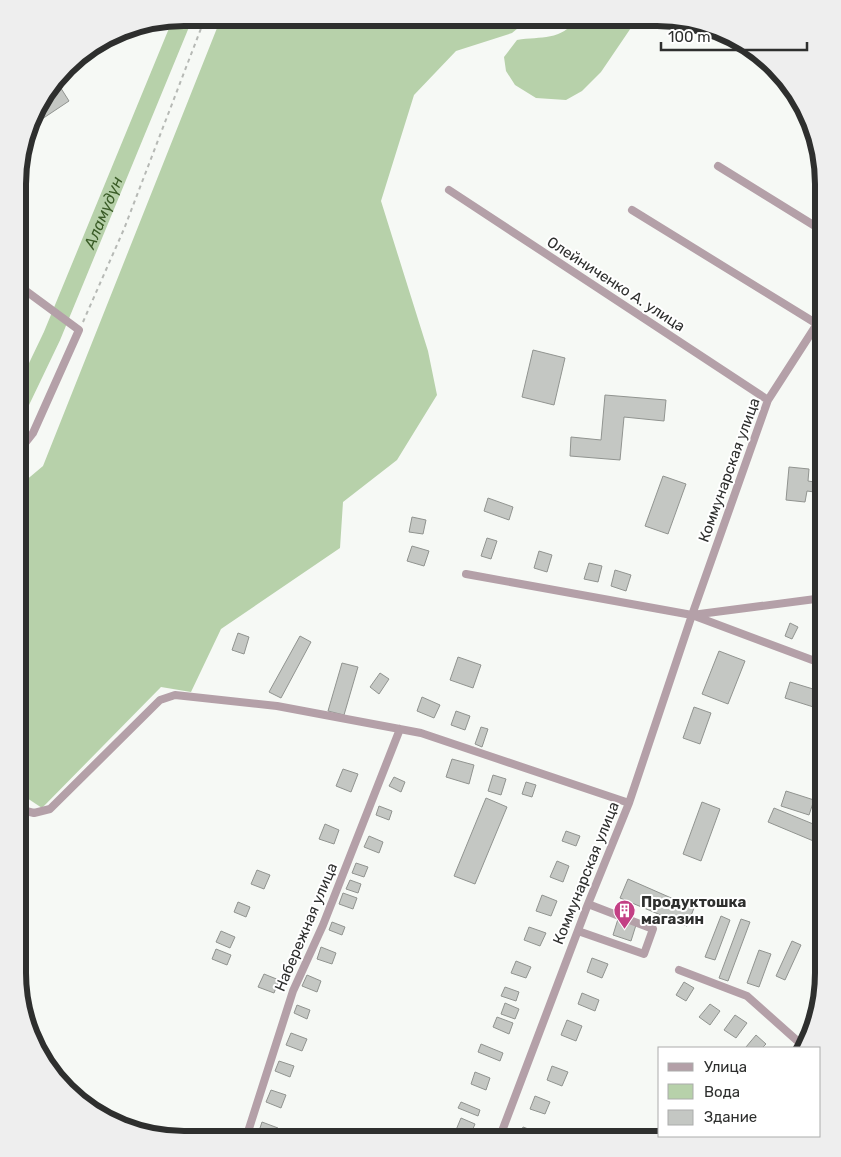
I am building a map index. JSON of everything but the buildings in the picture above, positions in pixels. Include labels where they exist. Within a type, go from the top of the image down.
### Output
[{"type":"street","points":[[718,166],[815,225]]},
{"type":"street","name":"Олейниченко А. улица","points":[[448,190],[768,400]]},
{"type":"street","points":[[632,210],[815,323]]},
{"type":"street","points":[[26,291],[79,330],[33,433],[26,442]]},
{"type":"street","name":"Коммунарская улица","points":[[502,1131],[588,904],[629,803],[692,615],[768,400],[815,327]]},
{"type":"street","points":[[466,574],[692,615],[814,661]]},
{"type":"street","points":[[692,615],[814,599]]},
{"type":"street","points":[[26,811],[34,813],[50,809],[160,700],[175,695],[277,706],[400,729],[421,734],[629,803]]},
{"type":"street","name":"Набережная улица","points":[[248,1131],[293,991],[324,925],[400,729]]},
{"type":"street","points":[[578,931],[644,954],[653,929],[588,904]]},
{"type":"street","points":[[679,970],[747,996],[798,1042]]},
{"type":"path","points":[[79,330],[124,229],[201,26]]},
{"type":"water","points":[[218,26],[520,26],[512,33],[456,51],[414,95],[381,201],[428,351],[437,395],[397,460],[343,502],[340,548],[221,629],[191,692],[161,687],[42,808],[26,797],[26,480],[43,466]]},
{"type":"water","points":[[570,26],[632,26],[601,72],[582,91],[566,100],[536,98],[515,85],[506,71],[504,57],[517,40],[550,36],[564,31]]},
{"type":"waterway","name":"Аламүдүн","points":[[26,390],[52,336],[180,26]]},
{"type":"place","name":"Продуктошка магазин","points":[[625,930]]}]
